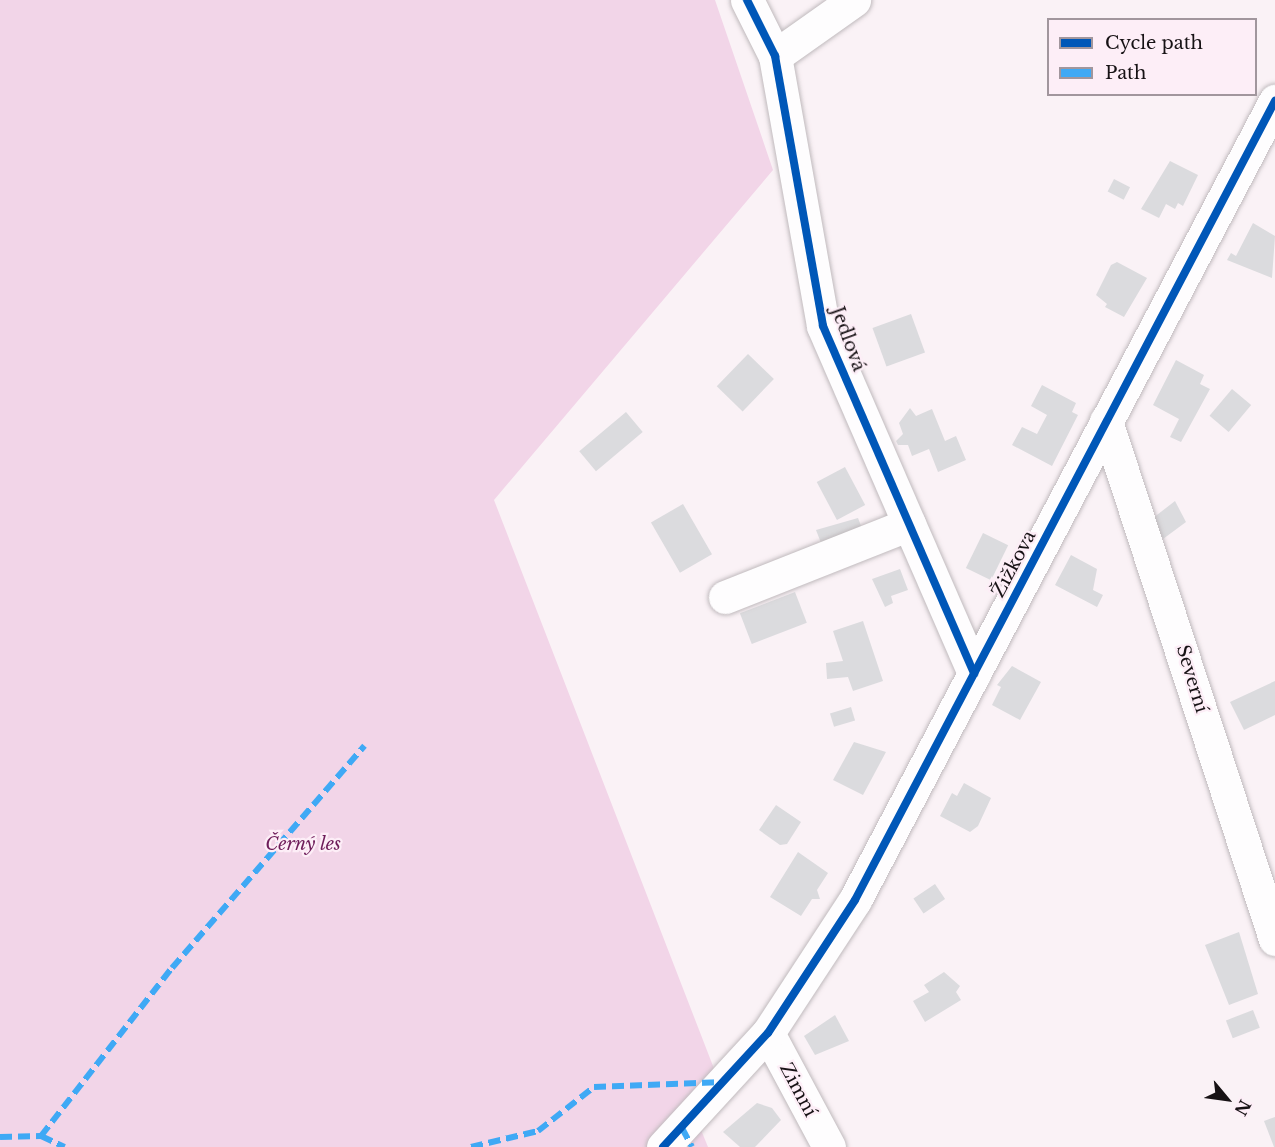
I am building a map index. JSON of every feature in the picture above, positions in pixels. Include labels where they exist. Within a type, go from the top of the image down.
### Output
[{"type":"street","name":"Jedlová","points":[[747,0],[775,56],[823,326],[974,674]]},
{"type":"street","points":[[775,56],[854,0]]},
{"type":"street","name":"Žižkova","points":[[663,1147],[768,1033],[855,900],[1275,101]]},
{"type":"street","name":"Severní","points":[[1106,421],[1275,939]]},
{"type":"street","points":[[725,597],[909,524]]},
{"type":"street","name":"Zimní","points":[[768,1033],[828,1147]]},
{"type":"green space","name":"Černý les","points":[[0,0],[715,0],[773,170],[494,500],[725,1097],[699,1125],[708,1147],[0,1147]]},
{"type":"building","points":[[1170,161],[1198,175],[1183,206],[1178,203],[1175,209],[1166,204],[1159,218],[1141,209]]},
{"type":"building","points":[[1114,179],[1130,187],[1124,200],[1108,191]]},
{"type":"building","points":[[1253,223],[1275,236],[1272,278],[1227,260],[1231,253],[1236,256]]},
{"type":"building","points":[[1117,262],[1147,278],[1124,317],[1105,307],[1107,304],[1096,295],[1111,265]]},
{"type":"building","points":[[911,314],[925,353],[886,367],[872,328]]},
{"type":"building","points":[[748,354],[774,379],[743,411],[717,386]]},
{"type":"building","points":[[1176,360],[1204,375],[1200,384],[1210,389],[1181,442],[1170,437],[1179,419],[1153,405]]},
{"type":"building","points":[[1042,385],[1076,403],[1072,412],[1078,415],[1052,466],[1012,445],[1022,427],[1037,434],[1047,415],[1031,406]]},
{"type":"building","points":[[1232,389],[1251,405],[1229,432],[1210,416]]},
{"type":"building","points":[[910,408],[916,416],[932,409],[945,441],[956,436],[966,460],[938,472],[929,449],[912,456],[908,445],[898,445],[896,441],[903,434],[899,423]]},
{"type":"building","points":[[626,412],[643,432],[596,471],[579,451]]},
{"type":"building","points":[[845,467],[865,505],[837,520],[817,482]]},
{"type":"building","points":[[1175,501],[1186,522],[1163,539],[1153,518]]},
{"type":"building","points":[[683,504],[712,554],[680,573],[651,522]]},
{"type":"building","points":[[858,518],[863,531],[823,548],[816,530]]},
{"type":"building","points":[[983,533],[1008,545],[991,580],[966,568]]},
{"type":"building","points":[[1071,555],[1097,569],[1093,590],[1103,595],[1097,607],[1055,585]]},
{"type":"building","points":[[900,569],[908,590],[891,596],[893,603],[885,607],[872,579]]},
{"type":"building","points":[[795,592],[807,623],[752,644],[740,613]]},
{"type":"building","points":[[863,621],[883,681],[853,691],[848,677],[827,679],[826,663],[843,661],[833,631]]},
{"type":"building","points":[[1012,666],[1041,682],[1020,720],[992,705],[1001,687],[997,685]]},
{"type":"building","points":[[1275,681],[1275,715],[1244,730],[1230,702]]},
{"type":"building","points":[[851,707],[855,720],[834,727],[830,713]]},
{"type":"building","points":[[854,742],[886,752],[863,795],[833,780]]},
{"type":"building","points":[[964,783],[991,798],[978,826],[970,832],[940,816],[952,793],[957,796]]},
{"type":"building","points":[[776,805],[801,822],[787,844],[780,845],[759,830]]},
{"type":"building","points":[[798,852],[828,873],[817,890],[820,899],[812,899],[801,916],[770,897]]},
{"type":"building","points":[[935,884],[945,899],[924,913],[913,899]]},
{"type":"building","points":[[1239,932],[1258,994],[1229,1005],[1205,945]]},
{"type":"building","points":[[944,972],[960,986],[956,992],[961,1000],[925,1022],[913,1001],[929,992],[924,985]]},
{"type":"building","points":[[1253,1010],[1260,1028],[1233,1038],[1226,1020]]},
{"type":"building","points":[[835,1015],[849,1041],[815,1055],[804,1036]]},
{"type":"building","points":[[757,1103],[772,1108],[781,1120],[755,1147],[740,1147],[723,1132]]},
{"type":"building","points":[[1275,1117],[1275,1147],[1274,1147],[1264,1121]]},
{"type":"marked path","points":[[41,1136],[172,968],[364,746]]},
{"type":"marked path","points":[[471,1147],[538,1131],[594,1087],[724,1082]]},
{"type":"marked path","points":[[682,1128],[692,1147]]},
{"type":"marked path","points":[[0,1137],[41,1136],[65,1147]]},
{"type":"cycle path","points":[[747,0],[775,56],[823,326],[974,674]]},
{"type":"cycle path","points":[[663,1147],[768,1033],[855,900],[1275,101]]}]
